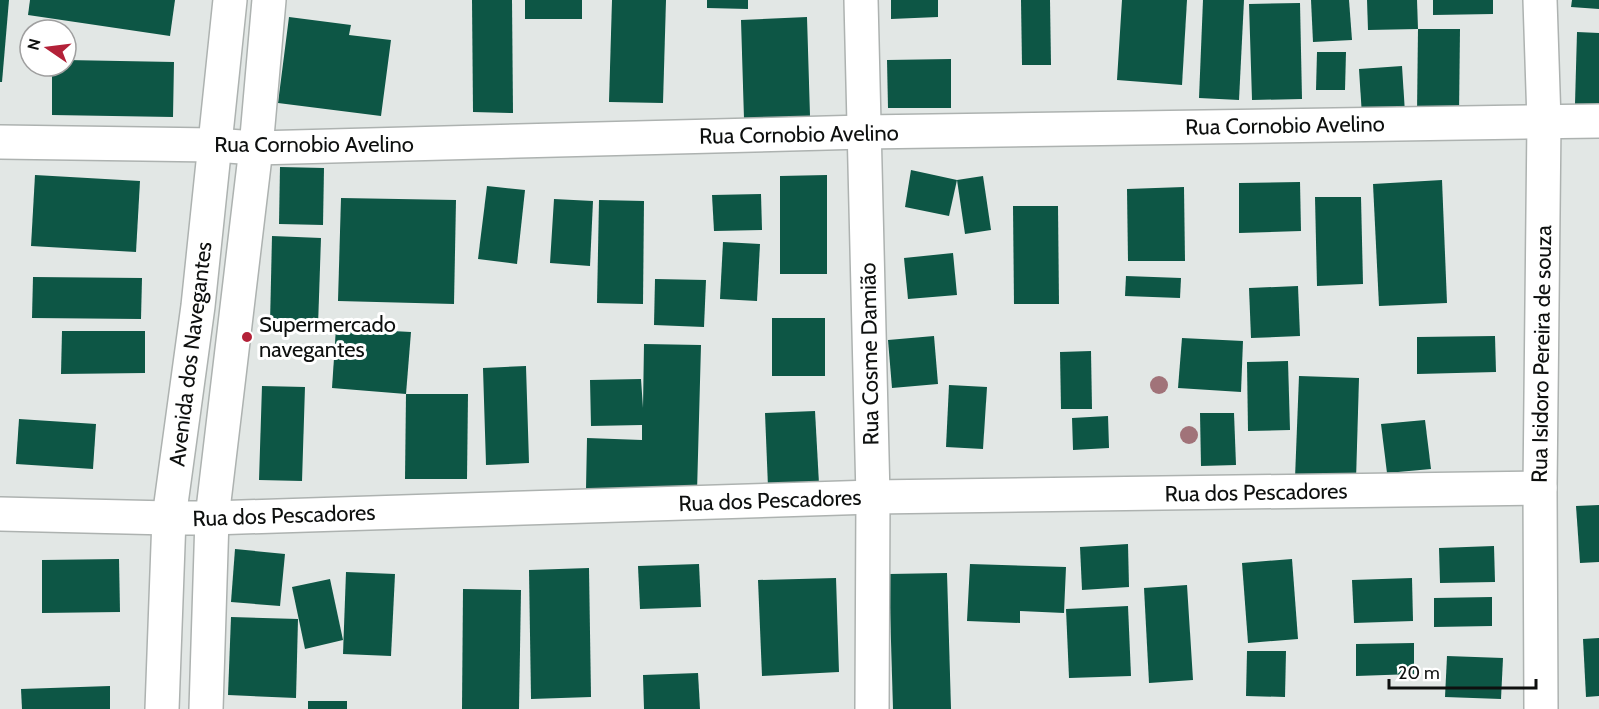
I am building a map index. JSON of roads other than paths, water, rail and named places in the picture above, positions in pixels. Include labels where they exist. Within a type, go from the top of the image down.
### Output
[{"type":"street","name":"Avenida dos Navegantes","points":[[162,709],[169,518],[198,306],[230,0]]},
{"type":"street","name":"Avenida dos Navegantes","points":[[206,709],[212,518],[256,148],[269,0]]},
{"type":"street","name":"Rua Cosme Damião","points":[[861,0],[873,497],[872,709]]},
{"type":"street","name":"Rua Isidoro Pereira de souza","points":[[1540,0],[1544,121],[1540,488],[1541,709]]},
{"type":"street","name":"Rua Cornobio Avelino","points":[[0,142],[214,145],[256,148],[864,132],[1599,122]]},
{"type":"street","name":"Rua dos Pescadores","points":[[0,514],[212,518],[873,497],[1540,488]]},
{"type":"place","name":"Supermercado navegantes","points":[[247,337]]}]
